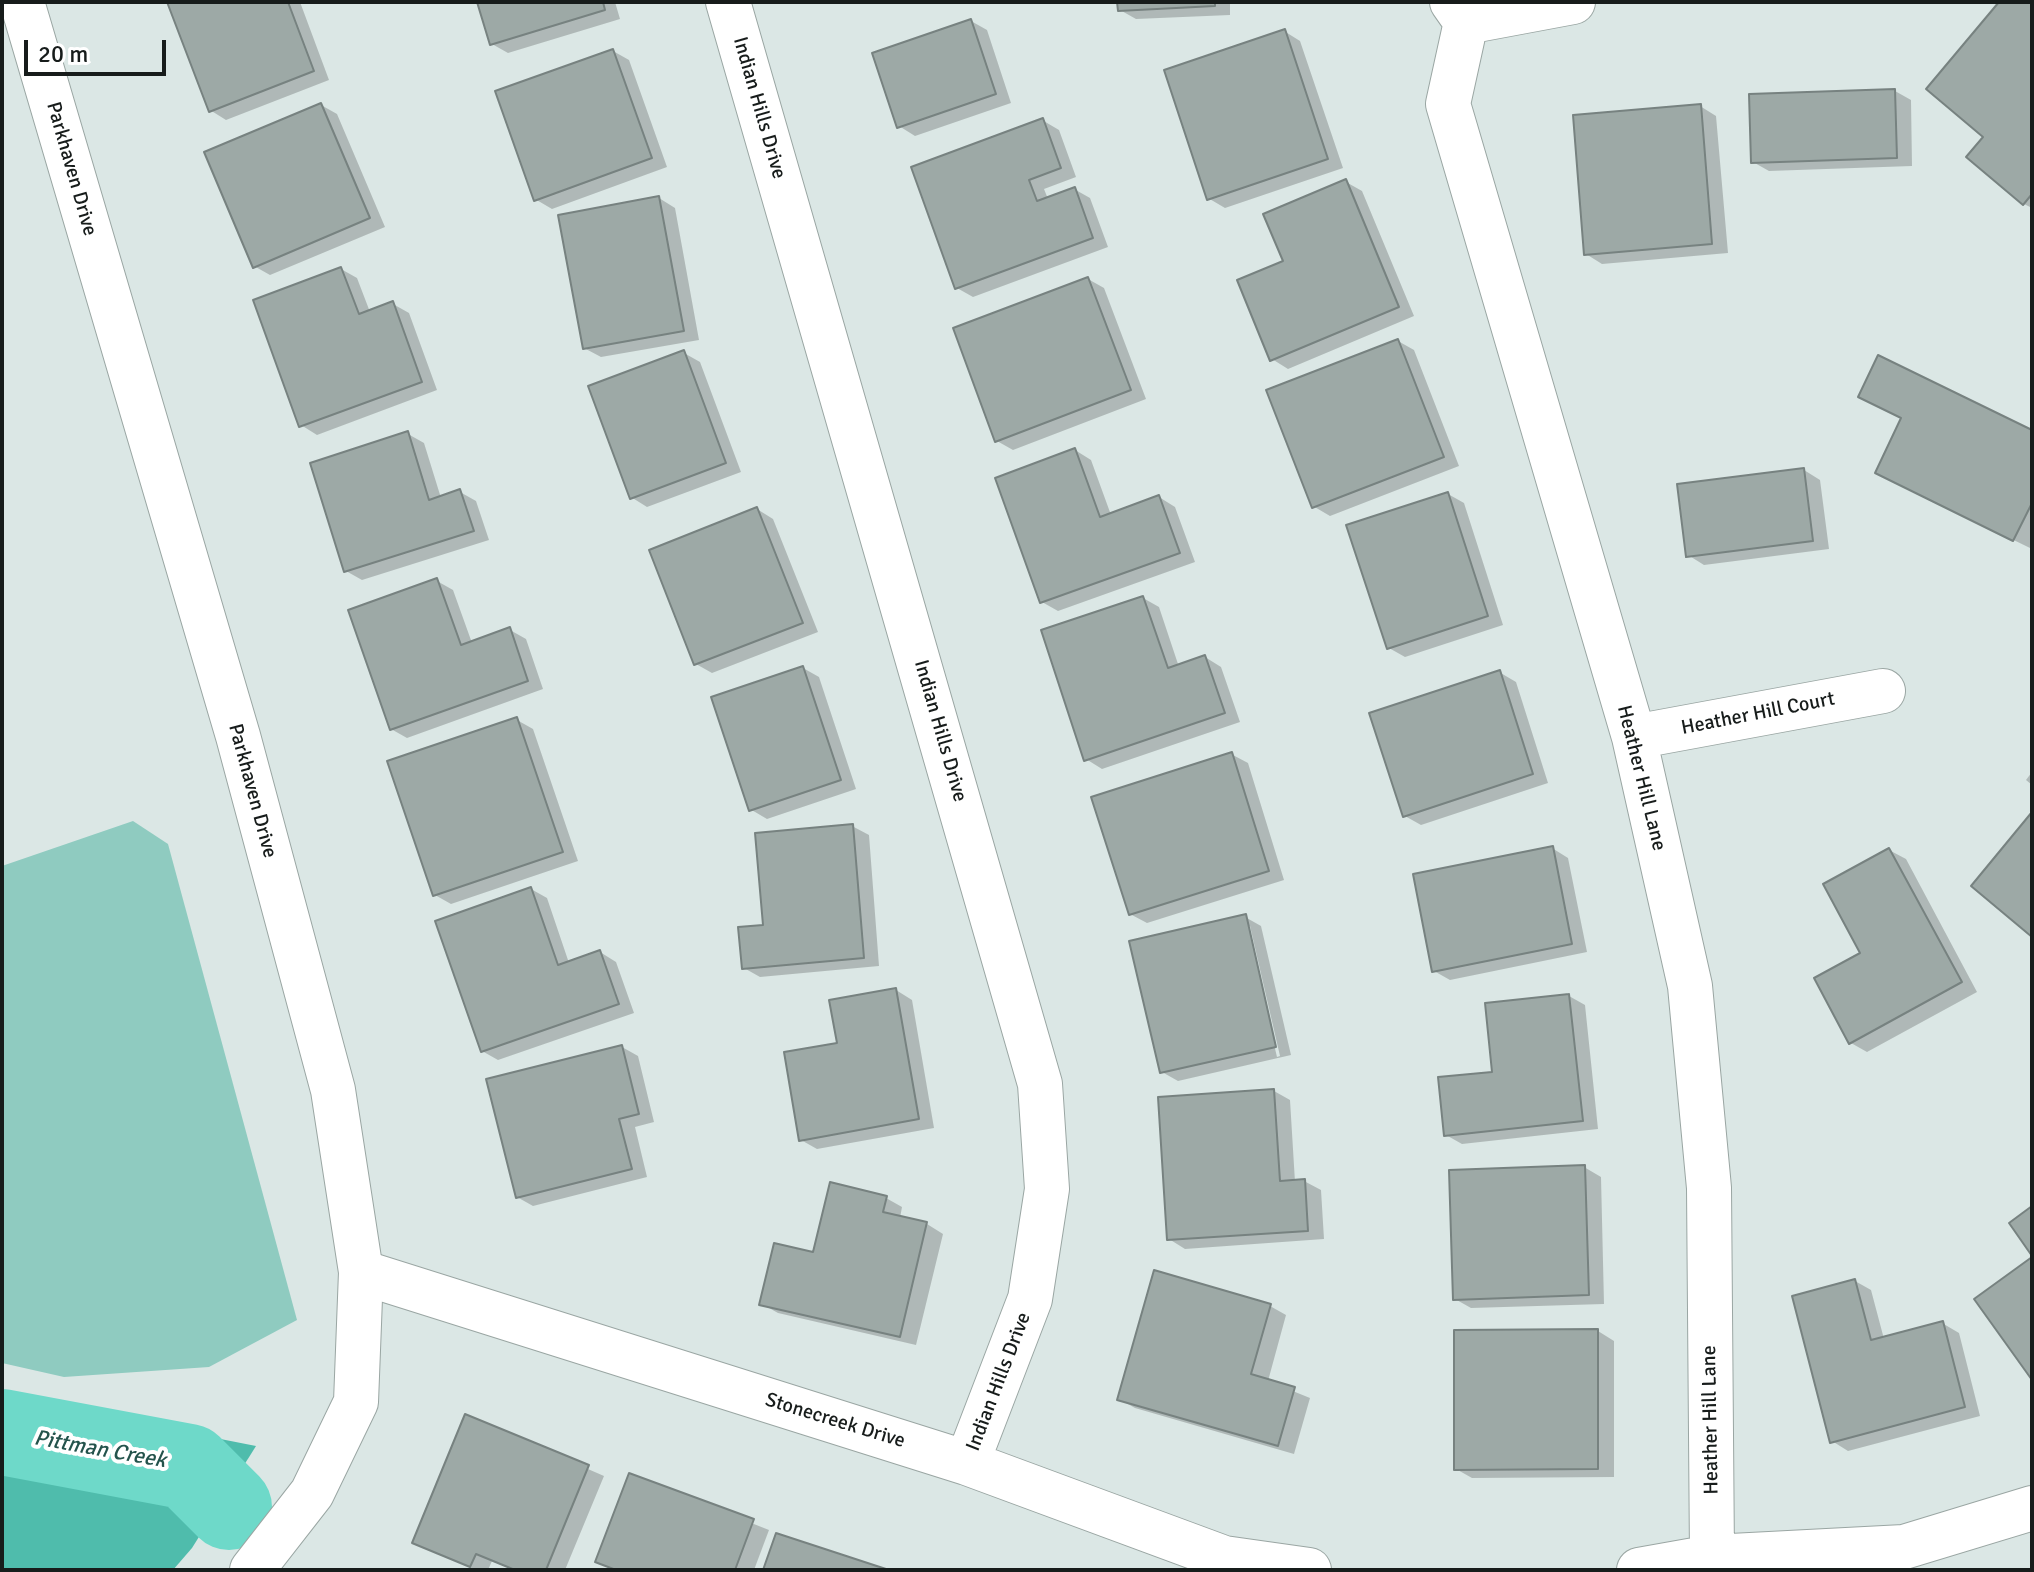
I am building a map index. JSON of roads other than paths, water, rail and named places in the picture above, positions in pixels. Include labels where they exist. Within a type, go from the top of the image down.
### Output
[{"type":"street","name":"Parkhaven Drive","points":[[22,2],[233,720],[325,1060],[333,1090],[361,1272],[356,1402],[312,1493],[252,1570]]},
{"type":"street","name":"Indian Hills Drive","points":[[728,2],[989,898],[1040,1084],[1047,1189],[1030,1299],[967,1463]]},
{"type":"street","name":"Heather Hill Lane","points":[[1573,2],[1459,12],[1448,104],[1634,737],[1690,986],[1709,1188],[1712,1557]]},
{"type":"street","name":"Heather Hill Court","points":[[1634,737],[1883,691]]},
{"type":"street","name":"Stonecreek Drive","points":[[361,1272],[967,1463],[1224,1558],[1309,1570]]},
{"type":"street","points":[[1639,1570],[1712,1557],[1904,1547],[2032,1508]]},
{"type":"waterway","name":"Pittman Creek","points":[[2,1432],[189,1467],[229,1507]]}]
